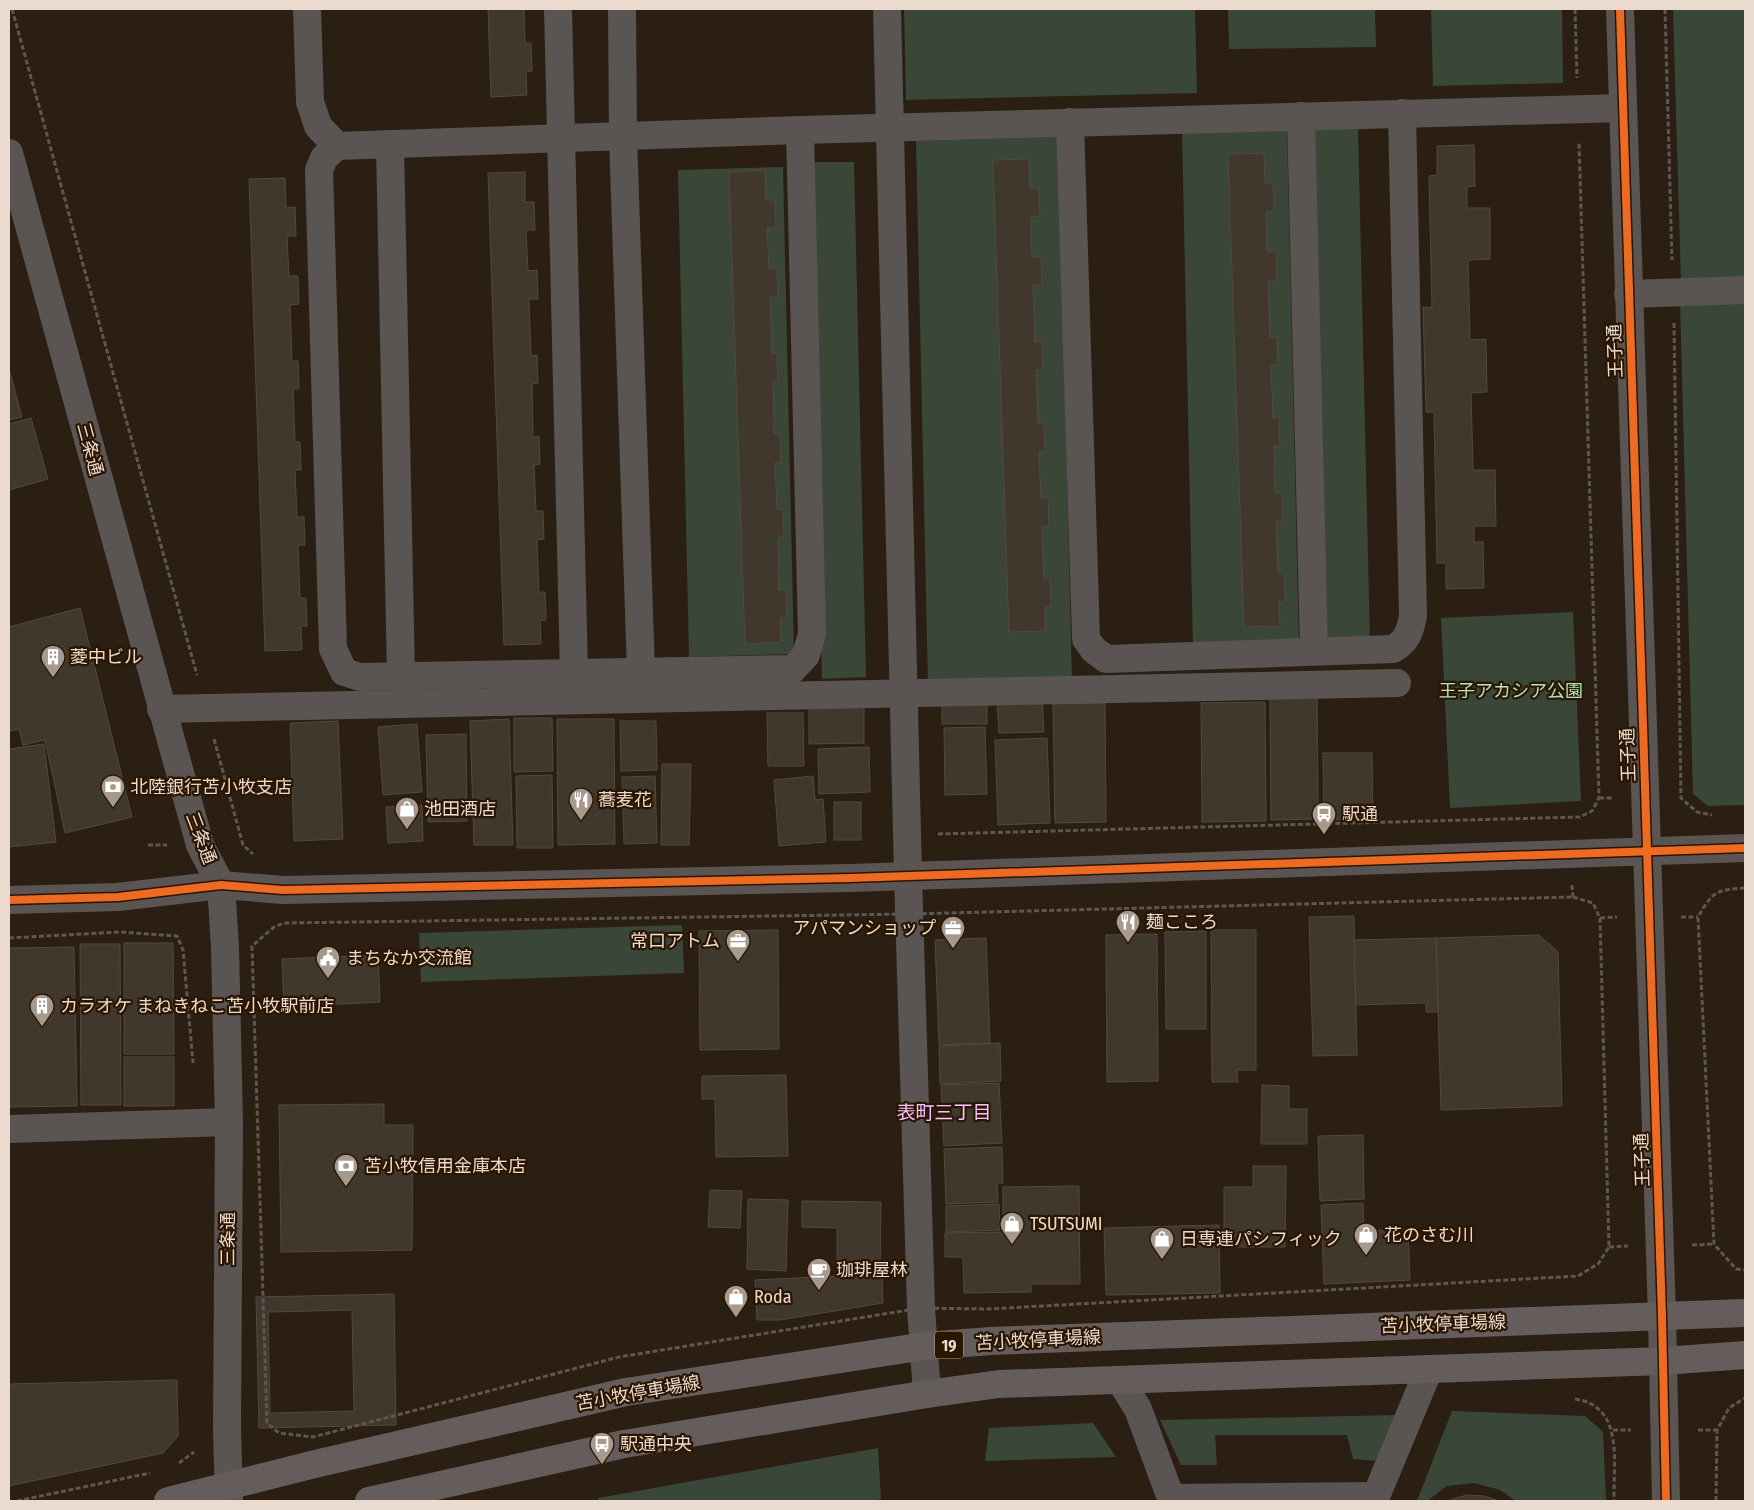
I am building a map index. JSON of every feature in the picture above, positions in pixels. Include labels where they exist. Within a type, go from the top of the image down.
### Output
[{"type":"main road","name":"苫小牧停車場線","points":[[168,1501],[228,1494],[626,1392],[924,1346],[991,1341],[1745,1313]]},
{"type":"main road","points":[[369,1501],[624,1444],[927,1394],[999,1384],[1663,1361],[1745,1355]]},
{"type":"street","points":[[307,9],[310,102],[318,126],[337,146]]},
{"type":"street","points":[[558,9],[574,673]]},
{"type":"street","points":[[622,9],[623,136],[641,672]]},
{"type":"street","points":[[887,9],[908,875],[921,1308],[927,1394]]},
{"type":"street","name":"王子通","points":[[1620,9],[1662,1316],[1666,1501]]},
{"type":"street","points":[[800,130],[812,634],[806,655],[793,669],[360,677],[344,672],[333,649],[319,170],[324,158],[337,146],[800,130],[1070,122],[1623,108]]},
{"type":"street","points":[[1070,122],[1086,640],[1094,650],[1106,659],[1393,649],[1402,644],[1410,633],[1413,616],[1402,114]]},
{"type":"street","points":[[1302,116],[1314,651]]},
{"type":"street","points":[[390,144],[401,676]]},
{"type":"street","name":"三条通","points":[[9,153],[200,845],[221,885],[225,947],[229,1122],[228,1494]]},
{"type":"street","points":[[1628,294],[1745,290]]},
{"type":"street","points":[[161,709],[1397,683]]},
{"type":"street","points":[[9,900],[118,896],[221,885],[283,890],[908,875],[1745,848]]},
{"type":"street","points":[[9,1129],[229,1122]]},
{"type":"street","points":[[1120,1380],[1138,1409],[1172,1500],[1375,1499],[1429,1369]]},
{"type":"path","points":[[12,9],[243,845],[255,856]]},
{"type":"path","points":[[1665,9],[1673,292],[1681,798],[1697,812],[1720,816]]},
{"type":"path","points":[[1745,888],[1721,890],[1707,902],[1698,917],[1714,1244],[1736,1269],[1745,1270]]},
{"type":"path","points":[[9,938],[120,932],[177,936],[183,950],[193,1065]]},
{"type":"path","points":[[1572,1398],[1586,1400],[1605,1413],[1612,1430],[1614,1501]]},
{"type":"path","points":[[1716,1501],[1717,1430],[1729,1408],[1745,1398]]},
{"type":"path","points":[[176,1466],[193,1453],[196,1446]]},
{"type":"path","points":[[17,1501],[153,1472]]},
{"type":"green space","points":[[904,9],[1195,9],[1197,93],[906,100]]},
{"type":"green space","points":[[1228,9],[1375,9],[1376,47],[1229,49]]},
{"type":"green space","points":[[1431,9],[1562,9],[1563,83],[1433,86]]},
{"type":"green space","points":[[1673,9],[1745,9],[1745,281],[1681,283]]},
{"type":"green space","points":[[1358,127],[1370,641],[1323,642],[1312,128]]},
{"type":"green space","points":[[1287,128],[1299,647],[1193,649],[1182,131]]},
{"type":"green space","points":[[1059,137],[1072,682],[928,686],[916,141]]},
{"type":"green space","points":[[810,162],[854,162],[866,677],[822,679]]},
{"type":"green space","points":[[783,167],[794,654],[689,657],[678,170]]},
{"type":"green space","points":[[1745,298],[1745,805],[1708,806],[1693,794],[1680,300]]},
{"type":"green space","name":"王子アカシア公園","points":[[1573,612],[1581,801],[1450,808],[1441,618]]},
{"type":"green space","points":[[682,925],[684,973],[421,982],[419,933]]},
{"type":"green space","points":[[1452,1411],[1585,1416],[1603,1432],[1606,1501],[1516,1501],[1500,1490],[1474,1483],[1447,1486],[1427,1501],[1417,1501]]},
{"type":"green space","points":[[1395,1415],[1379,1461],[1353,1459],[1347,1435],[1215,1435],[1217,1465],[1181,1465],[1160,1420]]},
{"type":"green space","points":[[1093,1423],[1116,1457],[985,1461],[989,1428]]},
{"type":"green space","points":[[878,1448],[881,1499],[874,1501],[599,1501],[598,1498]]},
{"type":"building","points":[[488,9],[524,9],[525,43],[531,43],[532,71],[526,72],[527,95],[491,97]]},
{"type":"building","points":[[1474,145],[1475,186],[1467,187],[1467,208],[1490,208],[1490,259],[1468,260],[1470,340],[1486,339],[1487,392],[1471,393],[1473,470],[1495,470],[1496,526],[1474,526],[1474,542],[1483,542],[1484,588],[1446,589],[1446,563],[1437,563],[1434,412],[1426,412],[1423,307],[1432,308],[1429,176],[1437,175],[1437,146]]},
{"type":"building","points":[[1264,153],[1265,183],[1273,183],[1274,211],[1266,212],[1267,252],[1276,252],[1277,280],[1268,280],[1270,337],[1277,337],[1278,365],[1271,365],[1273,418],[1279,417],[1280,446],[1274,446],[1275,493],[1282,493],[1283,521],[1276,521],[1278,574],[1284,573],[1285,602],[1279,602],[1280,626],[1244,627],[1228,154]]},
{"type":"building","points":[[1029,159],[1030,189],[1039,188],[1040,216],[1031,217],[1032,257],[1041,257],[1042,285],[1033,285],[1035,342],[1042,342],[1043,370],[1036,370],[1038,423],[1044,423],[1045,451],[1039,451],[1041,498],[1048,498],[1049,526],[1042,526],[1044,579],[1050,579],[1051,607],[1045,607],[1045,631],[1009,632],[993,160]]},
{"type":"building","points":[[765,170],[766,200],[775,200],[776,228],[767,228],[769,269],[777,269],[778,297],[770,297],[772,354],[777,353],[778,382],[773,382],[774,434],[780,434],[781,463],[775,463],[777,509],[783,509],[784,537],[778,538],[779,590],[786,590],[787,618],[780,618],[781,642],[745,644],[729,172]]},
{"type":"building","points":[[525,172],[525,202],[534,202],[535,230],[526,230],[528,271],[537,270],[538,299],[529,299],[531,356],[537,355],[538,383],[532,384],[533,437],[539,436],[540,464],[534,465],[536,511],[543,511],[544,539],[537,540],[539,592],[545,592],[546,620],[540,620],[541,644],[504,645],[488,173]]},
{"type":"building","points":[[285,178],[286,208],[295,207],[296,236],[287,236],[289,276],[298,276],[299,304],[290,305],[292,361],[298,361],[299,389],[293,389],[295,442],[300,442],[301,470],[295,470],[297,517],[304,517],[305,545],[298,545],[300,598],[306,598],[307,626],[301,626],[302,650],[265,651],[249,179]]},
{"type":"building","points":[[9,369],[22,417],[9,420]]},
{"type":"building","points":[[31,418],[48,479],[9,490],[9,424]]},
{"type":"building","name":"菱中ビル","points":[[80,608],[132,817],[65,833],[45,740],[23,745],[19,729],[9,731],[9,627]]},
{"type":"building","points":[[1270,695],[1317,695],[1318,819],[1271,820]]},
{"type":"building","points":[[1042,697],[1044,732],[999,733],[997,699]]},
{"type":"building","points":[[942,699],[987,699],[987,724],[942,724]]},
{"type":"building","points":[[1265,702],[1266,821],[1202,822],[1201,703]]},
{"type":"building","points":[[1105,703],[1106,822],[1055,823],[1053,704]]},
{"type":"building","points":[[864,707],[864,743],[809,744],[809,708]]},
{"type":"building","points":[[767,713],[803,713],[804,766],[768,766]]},
{"type":"building","points":[[514,718],[552,718],[553,771],[514,772]]},
{"type":"building","points":[[509,719],[513,845],[474,845],[470,721]]},
{"type":"building","points":[[557,719],[614,719],[615,844],[558,845]]},
{"type":"building","points":[[338,721],[343,839],[294,841],[290,723]]},
{"type":"building","points":[[620,721],[656,721],[657,770],[621,771]]},
{"type":"building","points":[[417,724],[422,792],[383,795],[378,727]]},
{"type":"building","points":[[985,727],[987,794],[945,795],[944,728]]},
{"type":"building","points":[[466,734],[467,821],[428,822],[426,735]]},
{"type":"building","points":[[1047,738],[1050,823],[998,825],[995,740]]},
{"type":"building","points":[[44,744],[56,842],[9,847],[9,749]]},
{"type":"building","points":[[869,747],[870,792],[819,794],[818,749]]},
{"type":"building","points":[[1323,753],[1372,753],[1373,819],[1324,820]]},
{"type":"building","points":[[662,764],[691,764],[689,845],[661,845]]},
{"type":"building","points":[[552,775],[553,848],[517,848],[516,776]]},
{"type":"building","points":[[655,776],[657,843],[624,844],[622,777]]},
{"type":"building","points":[[813,776],[815,800],[823,799],[826,842],[779,846],[774,780]]},
{"type":"building","points":[[834,802],[861,802],[861,840],[834,840]]},
{"type":"building","points":[[422,805],[423,841],[388,843],[386,807]]},
{"type":"building","points":[[1354,916],[1357,1055],[1313,1056],[1309,917]]},
{"type":"building","points":[[778,930],[779,1049],[700,1050],[699,931]]},
{"type":"building","points":[[1211,930],[1256,930],[1256,1070],[1237,1070],[1238,1082],[1212,1082]]},
{"type":"building","points":[[1206,931],[1206,1029],[1166,1029],[1165,932]]},
{"type":"building","points":[[1157,934],[1158,1081],[1107,1082],[1106,935]]},
{"type":"building","points":[[1539,935],[1558,952],[1562,1106],[1441,1110],[1436,938]]},
{"type":"building","points":[[986,938],[990,1043],[939,1045],[935,940]]},
{"type":"building","points":[[1436,938],[1438,1012],[1426,1012],[1426,1003],[1356,1005],[1354,940]]},
{"type":"building","points":[[124,943],[173,943],[174,1054],[124,1054]]},
{"type":"building","points":[[80,944],[120,944],[121,1105],[81,1105]]},
{"type":"building","name":"カラオケ まねきねこ苫小牧駅前店","points":[[74,947],[77,1106],[9,1107],[9,948]]},
{"type":"building","points":[[378,955],[380,1002],[284,1007],[282,959]]},
{"type":"building","points":[[1000,1043],[1001,1081],[940,1084],[939,1046]]},
{"type":"building","points":[[124,1057],[174,1057],[174,1106],[124,1106]]},
{"type":"building","points":[[786,1075],[788,1156],[716,1157],[715,1099],[702,1099],[702,1076]]},
{"type":"building","points":[[999,1083],[1002,1143],[944,1146],[941,1085]]},
{"type":"building","points":[[1262,1085],[1289,1086],[1289,1109],[1307,1109],[1307,1144],[1261,1144]]},
{"type":"building","name":"苫小牧信用金庫本店","points":[[384,1104],[384,1125],[413,1125],[412,1250],[281,1252],[279,1105]]},
{"type":"building","points":[[1363,1135],[1364,1199],[1320,1201],[1318,1136]]},
{"type":"building","points":[[1002,1147],[1003,1183],[997,1183],[998,1202],[946,1204],[944,1149]]},
{"type":"building","points":[[1253,1166],[1286,1166],[1285,1247],[1224,1247],[1224,1187],[1253,1187]]},
{"type":"building","name":"TSUTSUMI","points":[[1079,1186],[1080,1284],[1031,1284],[1031,1292],[964,1293],[963,1257],[945,1257],[945,1233],[1003,1232],[1003,1187]]},
{"type":"building","points":[[710,1190],[742,1191],[740,1228],[708,1227]]},
{"type":"building","points":[[748,1199],[788,1200],[786,1271],[747,1269]]},
{"type":"building","points":[[802,1201],[881,1202],[880,1272],[837,1272],[837,1228],[802,1227]]},
{"type":"building","name":"花のさむ川","points":[[1363,1203],[1364,1231],[1408,1229],[1410,1280],[1324,1284],[1321,1205]]},
{"type":"building","points":[[999,1204],[1000,1230],[946,1232],[946,1206]]},
{"type":"building","name":"日専連パシフィック","points":[[1219,1225],[1220,1293],[1106,1295],[1104,1228]]},
{"type":"building","name":"珈琲屋林","points":[[882,1274],[883,1303],[780,1320],[757,1320],[755,1280]]},
{"type":"building","points":[[394,1294],[396,1425],[259,1428],[256,1297]],"holes":[[[352,1310],[354,1411],[270,1413],[268,1312]]]},
{"type":"building","points":[[177,1380],[178,1436],[163,1453],[9,1486],[9,1384]]},
{"type":"building","points":[[1466,1495],[1484,1496],[1499,1501],[1448,1501]]},
{"type":"cycle path","points":[[1620,9],[1662,1316],[1666,1501]]},
{"type":"cycle path","points":[[9,900],[118,897],[221,885],[283,890],[850,878],[1745,848]]},
{"type":"place","name":"菱中ビル","points":[[53,678]]},
{"type":"place","name":"北陸銀行苫小牧支店","points":[[113,808]]},
{"type":"place","name":"蕎麦花","points":[[581,821]]},
{"type":"place","name":"池田酒店","points":[[407,830]]},
{"type":"place","name":"駅通","points":[[1324,835]]},
{"type":"place","name":"麺こころ","points":[[1128,943]]},
{"type":"place","name":"アパマンショップ","points":[[953,949]]},
{"type":"place","name":"常口アトム","points":[[738,962]]},
{"type":"place","name":"まちなか交流館","points":[[328,979]]},
{"type":"place","name":"カラオケ まねきねこ苫小牧駅前店","points":[[42,1027]]},
{"type":"place","name":"苫小牧信用金庫本店","points":[[346,1187]]},
{"type":"place","name":"TSUTSUMI","points":[[1012,1245]]},
{"type":"place","name":"花のさむ川","points":[[1366,1256]]},
{"type":"place","name":"日専連パシフィック","points":[[1162,1260]]},
{"type":"place","name":"珈琲屋林","points":[[819,1291]]},
{"type":"place","name":"Roda","points":[[736,1318]]},
{"type":"place","name":"駅通中央","points":[[602,1465]]},
{"type":"district","name":"表町三丁目","points":[[944,1112]]}]
